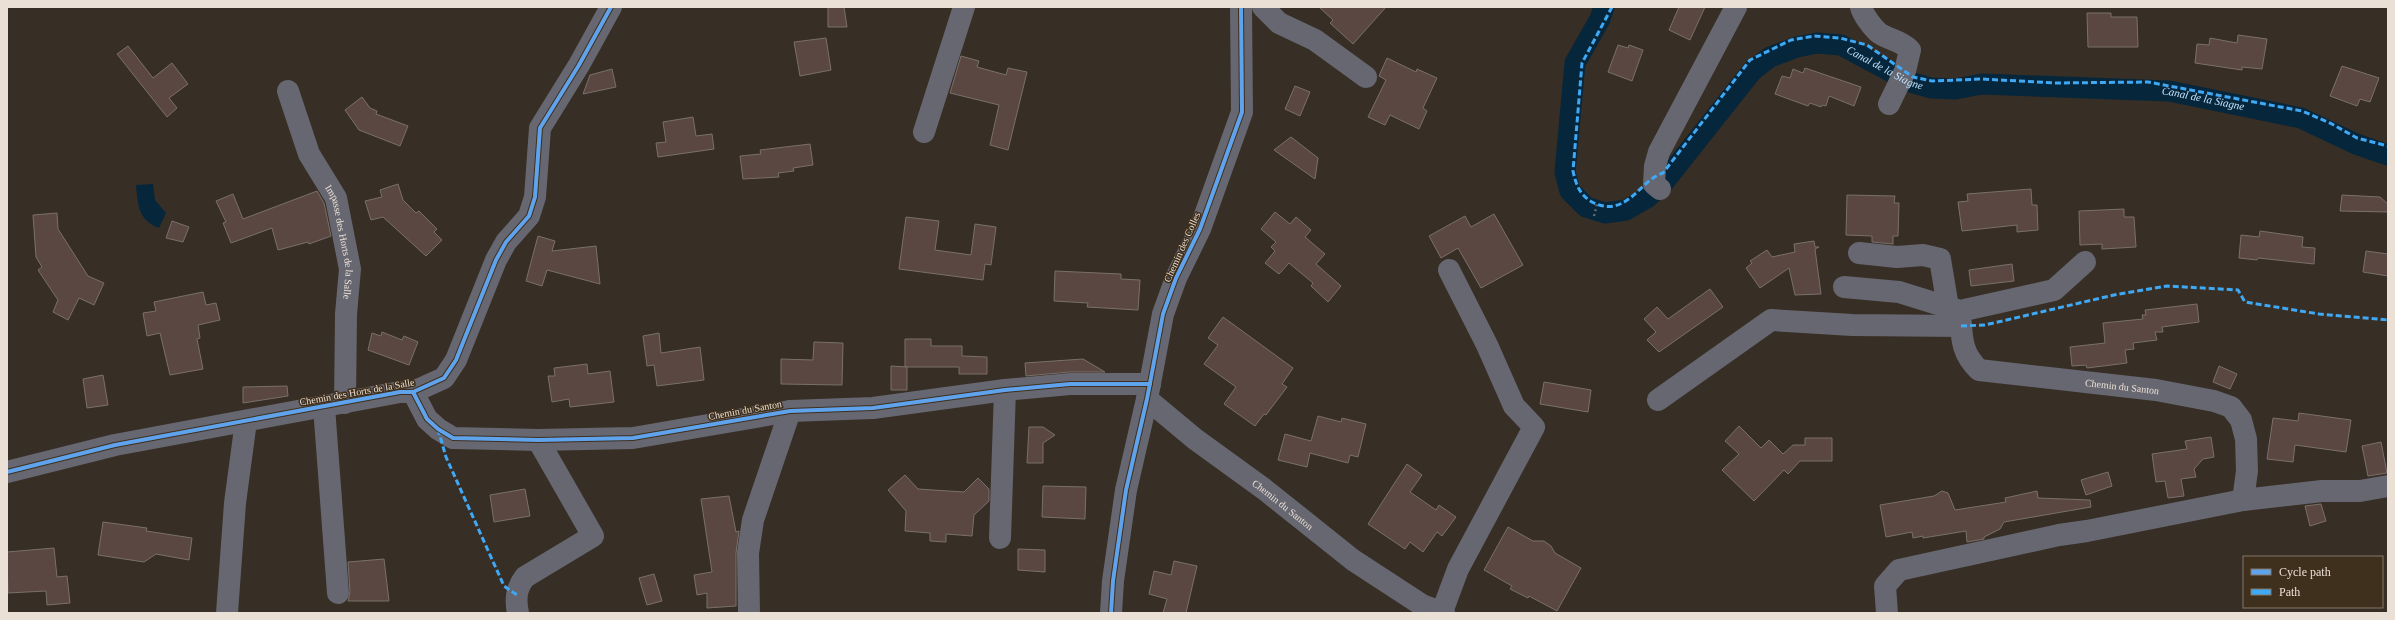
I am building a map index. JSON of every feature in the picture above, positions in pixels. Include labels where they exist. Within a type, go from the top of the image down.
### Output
[{"type":"street","name":"Chemin des Horts de la Salle","points":[[7,472],[115,445],[400,392],[413,392],[444,378],[456,360],[496,260],[506,242],[529,216],[535,197],[540,128],[579,65],[612,7]]},
{"type":"street","points":[[924,132],[964,7]]},
{"type":"street","name":"Chemin des Colles","points":[[1111,613],[1113,582],[1126,490],[1149,392],[1163,314],[1176,278],[1200,229],[1242,112],[1241,7]]},
{"type":"street","points":[[1263,7],[1280,23],[1314,40],[1366,76]]},
{"type":"street","points":[[1657,186],[1655,166],[1659,152],[1736,7]]},
{"type":"street","points":[[1861,7],[1862,12],[1879,33],[1902,42],[1910,50],[1897,88]]},
{"type":"street","name":"Impasse des Horts de la Salle","points":[[288,91],[309,154],[336,198],[350,269],[335,405],[338,593]]},
{"type":"street","name":"Chemin du Santon","points":[[1859,253],[1897,257],[1923,255],[1940,259],[1956,315],[1964,351],[1968,360],[1979,370],[2156,390],[2214,400],[2231,407],[2241,420],[2246,440],[2247,471],[2243,500]]},
{"type":"street","points":[[1658,400],[1771,320],[1852,325],[1956,315],[2054,290],[2085,262]]},
{"type":"street","points":[[1435,611],[1534,427],[1514,406],[1487,345],[1449,270]]},
{"type":"street","points":[[1844,287],[1899,292],[1935,305],[1956,315]]},
{"type":"street","name":"Chemin du Santon","points":[[413,392],[428,418],[438,429],[453,438],[538,440],[633,438],[790,411],[873,408],[1006,390],[1070,384],[1149,392],[1195,439],[1264,489],[1353,560],[1435,611]]},
{"type":"street","points":[[1000,538],[1006,390]]},
{"type":"street","points":[[749,613],[748,553],[753,520],[790,411]]},
{"type":"street","points":[[227,613],[234,503],[246,421]]},
{"type":"street","points":[[518,613],[515,601],[518,584],[525,577],[593,536],[538,440]]},
{"type":"street","points":[[1887,613],[1885,586],[1899,570],[2059,535],[2087,531],[2243,500],[2322,491],[2360,491],[2388,486]]},
{"type":"path","points":[[1594,215],[1597,205]]},
{"type":"water","points":[[153,184],[155,200],[166,213],[159,228],[152,225],[143,216],[137,199],[136,185]]},
{"type":"building","points":[[828,7],[844,7],[847,27],[828,27]]},
{"type":"building","points":[[1319,7],[1386,7],[1353,44],[1330,23],[1333,20]]},
{"type":"building","points":[[1679,7],[1705,7],[1690,40],[1669,30]]},
{"type":"building","points":[[2087,13],[2111,13],[2111,17],[2137,17],[2138,47],[2088,47]]},
{"type":"building","points":[[2238,35],[2267,39],[2262,69],[2242,67],[2242,70],[2195,63],[2197,44],[2209,45],[2210,38],[2237,43]]},
{"type":"building","points":[[826,38],[831,70],[800,76],[794,42]]},
{"type":"building","points":[[1618,45],[1628,48],[1629,45],[1643,50],[1632,81],[1608,72]]},
{"type":"building","points":[[128,46],[153,78],[172,63],[188,84],[169,98],[177,108],[167,117],[117,54]]},
{"type":"building","points":[[961,56],[979,61],[977,67],[1006,75],[1008,68],[1027,72],[1008,150],[990,145],[999,105],[950,93]]},
{"type":"building","points":[[1387,58],[1416,72],[1417,69],[1437,78],[1423,108],[1427,111],[1419,129],[1390,115],[1385,125],[1368,117],[1386,80],[1379,76]]},
{"type":"building","points":[[2342,66],[2379,78],[2370,102],[2360,99],[2357,106],[2330,96]]},
{"type":"building","points":[[1805,68],[1861,87],[1854,106],[1829,96],[1826,106],[1822,105],[1821,107],[1810,103],[1808,106],[1775,94],[1782,76],[1790,78],[1793,69],[1803,73]]},
{"type":"building","points":[[612,69],[616,87],[583,94],[590,75]]},
{"type":"building","points":[[1295,86],[1310,92],[1300,116],[1285,109]]},
{"type":"building","points":[[362,97],[370,108],[377,111],[376,114],[408,126],[400,146],[359,130],[345,110]]},
{"type":"building","points":[[693,117],[696,136],[712,134],[714,149],[658,157],[656,143],[666,142],[663,122]]},
{"type":"building","points":[[1291,137],[1318,158],[1315,179],[1274,150]]},
{"type":"building","points":[[810,144],[813,165],[793,168],[794,171],[778,173],[779,177],[743,179],[740,156],[761,154],[760,150]]},
{"type":"building","points":[[398,184],[403,200],[416,213],[419,211],[437,229],[434,232],[442,240],[426,256],[383,217],[371,220],[365,201],[382,197],[380,190]]},
{"type":"building","points":[[2031,189],[2032,205],[2037,205],[2038,230],[2017,232],[2017,225],[1962,231],[1958,202],[1968,201],[1967,194]]},
{"type":"building","points":[[317,191],[324,203],[331,236],[309,244],[308,242],[278,250],[272,228],[231,243],[223,223],[226,222],[216,201],[233,194],[243,219]]},
{"type":"building","points":[[1847,195],[1895,196],[1894,203],[1899,203],[1898,236],[1893,236],[1893,244],[1872,242],[1872,236],[1846,235]]},
{"type":"building","points":[[2342,195],[2380,197],[2388,204],[2388,212],[2340,211]]},
{"type":"building","points":[[2124,209],[2124,217],[2134,217],[2136,247],[2102,249],[2102,244],[2080,245],[2079,211]]},
{"type":"building","points":[[1275,212],[1290,224],[1296,217],[1311,230],[1305,237],[1325,254],[1316,264],[1341,286],[1328,302],[1311,286],[1313,283],[1289,263],[1279,274],[1265,263],[1275,251],[1271,247],[1276,242],[1261,229]]},
{"type":"building","points":[[57,213],[58,229],[88,276],[104,283],[94,305],[79,298],[68,320],[53,312],[58,300],[38,270],[42,267],[36,257],[33,215]]},
{"type":"building","points":[[1494,214],[1523,265],[1481,288],[1458,248],[1441,258],[1429,236],[1465,216],[1471,227]]},
{"type":"building","points":[[906,217],[939,221],[935,250],[971,255],[975,224],[996,227],[991,265],[985,264],[983,280],[899,269]]},
{"type":"building","points":[[172,221],[189,227],[183,242],[166,238]]},
{"type":"building","points":[[2260,231],[2303,237],[2302,247],[2315,248],[2314,264],[2258,258],[2257,260],[2239,258],[2241,235],[2259,237]]},
{"type":"building","points":[[538,236],[555,241],[552,251],[596,246],[600,284],[547,270],[542,286],[526,281]]},
{"type":"building","points":[[1814,241],[1815,247],[1819,247],[1815,249],[1821,294],[1795,295],[1789,268],[1760,288],[1746,268],[1752,263],[1750,261],[1767,250],[1772,257],[1795,252],[1794,244]]},
{"type":"building","points":[[2366,251],[2388,254],[2388,276],[2363,272]]},
{"type":"building","points":[[2012,264],[2014,281],[1971,286],[1969,270]]},
{"type":"building","points":[[1055,271],[1121,274],[1121,279],[1140,280],[1138,310],[1087,307],[1088,303],[1054,301]]},
{"type":"building","points":[[1710,289],[1723,307],[1659,352],[1647,340],[1656,332],[1644,319],[1657,307],[1668,319]]},
{"type":"building","points":[[203,292],[206,305],[216,303],[220,320],[198,325],[200,338],[197,339],[203,369],[170,375],[160,333],[147,336],[143,313],[156,311],[154,302]]},
{"type":"building","points":[[2197,304],[2199,322],[2162,327],[2163,332],[2155,332],[2157,340],[2133,343],[2134,349],[2125,350],[2127,363],[2087,368],[2086,365],[2072,366],[2070,347],[2105,343],[2103,323],[2143,319],[2142,315],[2146,315],[2145,310]]},
{"type":"building","points":[[1223,317],[1293,368],[1282,384],[1287,387],[1266,415],[1264,414],[1255,426],[1224,404],[1236,387],[1204,364],[1218,345],[1208,338]]},
{"type":"building","points":[[382,332],[402,340],[404,336],[418,342],[409,365],[368,350],[372,333],[381,336]]},
{"type":"building","points":[[659,333],[661,353],[700,347],[704,380],[657,386],[654,365],[647,366],[643,336]]},
{"type":"building","points":[[905,339],[931,339],[931,346],[962,346],[962,356],[987,357],[987,374],[959,374],[959,367],[905,367]]},
{"type":"building","points":[[814,342],[843,343],[842,385],[781,384],[781,359],[813,360]]},
{"type":"building","points":[[1083,359],[1105,372],[1069,372],[1026,376],[1025,363]]},
{"type":"building","points":[[587,364],[588,374],[610,371],[614,402],[570,407],[569,399],[552,402],[548,376],[555,376],[554,368]]},
{"type":"building","points":[[891,366],[907,367],[907,390],[891,390]]},
{"type":"building","points":[[2219,366],[2237,374],[2230,389],[2213,382]]},
{"type":"building","points":[[103,375],[108,405],[87,408],[83,379]]},
{"type":"building","points":[[1544,382],[1591,390],[1588,412],[1540,404]]},
{"type":"building","points":[[287,386],[288,396],[243,403],[243,387]]},
{"type":"building","points":[[2299,413],[2351,420],[2346,452],[2295,445],[2293,462],[2267,459],[2273,418],[2298,421]]},
{"type":"building","points":[[1318,416],[1341,422],[1342,418],[1366,424],[1358,457],[1350,455],[1348,463],[1310,453],[1307,467],[1278,460],[1285,434],[1311,441]]},
{"type":"building","points":[[1739,426],[1761,448],[1769,440],[1783,454],[1793,445],[1805,445],[1805,438],[1832,438],[1832,461],[1800,461],[1788,474],[1784,470],[1754,501],[1722,470],[1739,454],[1725,441]]},
{"type":"building","points":[[1029,427],[1043,427],[1055,435],[1043,443],[1043,463],[1027,463]]},
{"type":"building","points":[[2211,437],[2214,457],[2203,459],[2194,469],[2196,477],[2181,479],[2184,496],[2168,498],[2165,481],[2156,482],[2152,454],[2187,449],[2185,441]]},
{"type":"building","points":[[2381,442],[2387,473],[2368,476],[2362,446]]},
{"type":"building","points":[[1407,464],[1422,475],[1410,492],[1436,510],[1439,505],[1456,517],[1442,536],[1437,532],[1423,552],[1410,542],[1405,549],[1368,524]]},
{"type":"building","points":[[2108,472],[2112,486],[2086,495],[2081,480]]},
{"type":"building","points":[[905,475],[918,489],[964,492],[978,478],[989,489],[989,501],[974,515],[972,536],[946,534],[946,542],[930,541],[930,533],[905,531],[906,511],[888,490]]},
{"type":"building","points":[[1043,486],[1086,487],[1085,519],[1042,517]]},
{"type":"building","points":[[525,489],[530,516],[494,522],[490,495]]},
{"type":"building","points":[[1942,491],[1948,493],[1955,510],[2006,502],[2005,498],[2037,491],[2038,498],[2090,500],[2091,507],[2004,522],[2000,529],[1984,537],[1984,539],[1967,542],[1966,531],[1923,538],[1923,536],[1913,538],[1912,532],[1886,537],[1880,505],[1934,496]]},
{"type":"building","points":[[729,496],[736,532],[739,531],[736,553],[736,606],[707,608],[707,593],[697,595],[694,575],[712,572],[701,499]]},
{"type":"building","points":[[2321,504],[2326,521],[2310,526],[2305,506]]},
{"type":"building","points":[[103,522],[147,528],[146,531],[192,538],[189,560],[156,554],[144,562],[98,555]]},
{"type":"building","points":[[1508,527],[1533,541],[1544,541],[1551,546],[1555,553],[1581,568],[1557,611],[1529,596],[1528,598],[1510,589],[1512,586],[1484,570]]},
{"type":"building","points":[[54,548],[57,577],[67,576],[70,603],[47,605],[46,591],[8,593],[7,552]]},
{"type":"building","points":[[1018,549],[1045,550],[1045,572],[1018,570]]},
{"type":"building","points":[[384,559],[389,601],[348,601],[350,592],[348,562]]},
{"type":"building","points":[[1174,561],[1197,566],[1186,613],[1163,613],[1167,599],[1149,594],[1154,571],[1171,575]]},
{"type":"building","points":[[654,574],[662,601],[647,605],[639,578]]},
{"type":"waterway","name":"Canal de la Siagne","points":[[1604,7],[1600,19],[1575,63],[1565,172],[1570,191],[1586,207],[1605,213],[1626,210],[1647,198],[1664,182],[1752,71],[1770,57],[1797,47],[1817,43],[1841,45],[1910,82],[1931,88],[1955,89],[1982,84],[2169,91],[2301,118],[2356,144],[2388,155]]},
{"type":"marked path","points":[[1612,7],[1582,63],[1573,171],[1579,190],[1585,197],[1594,203],[1605,206],[1615,206],[1624,202],[1655,177],[1663,173],[1750,60],[1791,40],[1814,36],[1840,38],[1867,45],[1913,77],[1932,81],[1981,79],[2056,83],[2148,82],[2302,111],[2330,123],[2357,138],[2388,146]]},
{"type":"marked path","points":[[1961,326],[1985,325],[2114,295],[2167,286],[2238,290],[2245,302],[2319,314],[2388,320]]},
{"type":"marked path","points":[[438,429],[446,457],[504,586],[517,595]]},
{"type":"cycle path","points":[[7,472],[115,445],[400,392],[413,392],[444,378],[456,360],[496,260],[506,242],[529,216],[535,197],[540,128],[579,65],[611,7]]},
{"type":"cycle path","points":[[1111,613],[1113,581],[1126,490],[1147,399],[1163,314],[1176,278],[1200,229],[1242,112],[1241,7]]},
{"type":"cycle path","points":[[413,392],[427,419],[438,429],[453,438],[538,440],[633,438],[790,411],[873,408],[1005,390],[1070,384],[1150,384]]}]
